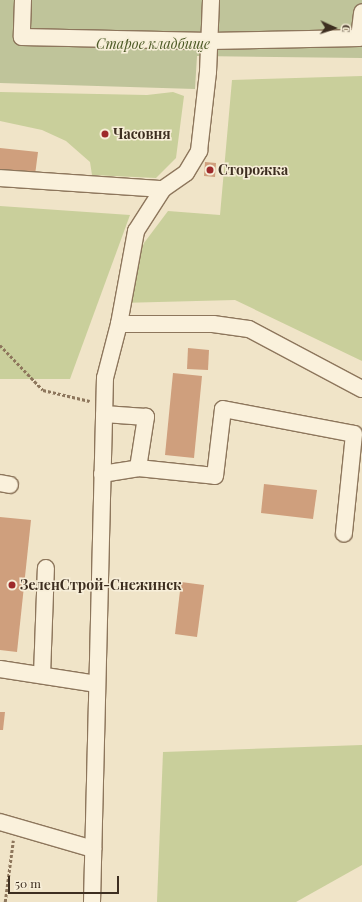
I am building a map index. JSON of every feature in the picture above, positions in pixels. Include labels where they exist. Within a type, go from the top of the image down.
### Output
[{"type":"lane","points":[[23,0],[22,37],[210,41],[359,38],[362,12]]},
{"type":"lane","points":[[92,902],[105,378],[119,324],[136,231],[163,189],[186,173],[199,151],[210,41],[211,0]]},
{"type":"lane","points":[[0,178],[163,189]]},
{"type":"lane","points":[[119,324],[213,324],[248,329],[362,389]]},
{"type":"lane","points":[[104,409],[146,417],[138,468]]},
{"type":"lane","points":[[102,474],[138,468],[215,476],[223,409],[354,434],[344,533]]},
{"type":"lane","points":[[42,675],[46,568]]},
{"type":"lane","points":[[0,669],[97,684]]},
{"type":"lane","points":[[7,824],[93,849]]},
{"type":"path","points":[[0,346],[43,390],[104,409]]},
{"type":"path","points":[[5,902],[7,824]]},
{"type":"green space","name":"Старое кладбище","points":[[0,0],[362,0],[362,58],[197,56],[195,89],[0,83]]},
{"type":"green space","points":[[362,76],[362,361],[235,300],[120,303],[144,243],[168,211],[220,215],[232,80]]},
{"type":"green space","points":[[0,92],[147,95],[173,92],[184,96],[176,158],[156,178],[92,175],[90,162],[66,141],[42,130],[0,121]]},
{"type":"green space","points":[[0,206],[130,215],[70,379],[0,379]]},
{"type":"green space","points":[[362,745],[362,865],[296,902],[157,902],[163,752]]},
{"type":"building","points":[[0,148],[38,152],[35,175],[0,171]]},
{"type":"building","name":"Сторожка","points":[[205,162],[216,163],[215,177],[204,176]]},
{"type":"building","points":[[188,348],[209,350],[208,370],[187,369]]},
{"type":"building","points":[[173,373],[202,376],[194,458],[165,455]]},
{"type":"building","points":[[264,484],[317,490],[313,519],[261,513]]},
{"type":"building","name":"ЗеленСтрой-Снежинск","points":[[0,517],[31,520],[17,652],[0,650]]},
{"type":"building","points":[[181,582],[204,585],[197,637],[175,634]]},
{"type":"building","points":[[0,712],[5,712],[3,730],[0,730]]},
{"type":"place","name":"Часовня","points":[[105,134]]},
{"type":"place","name":"Сторожка","points":[[210,170]]},
{"type":"place","name":"ЗеленСтрой-Снежинск","points":[[12,585]]}]
